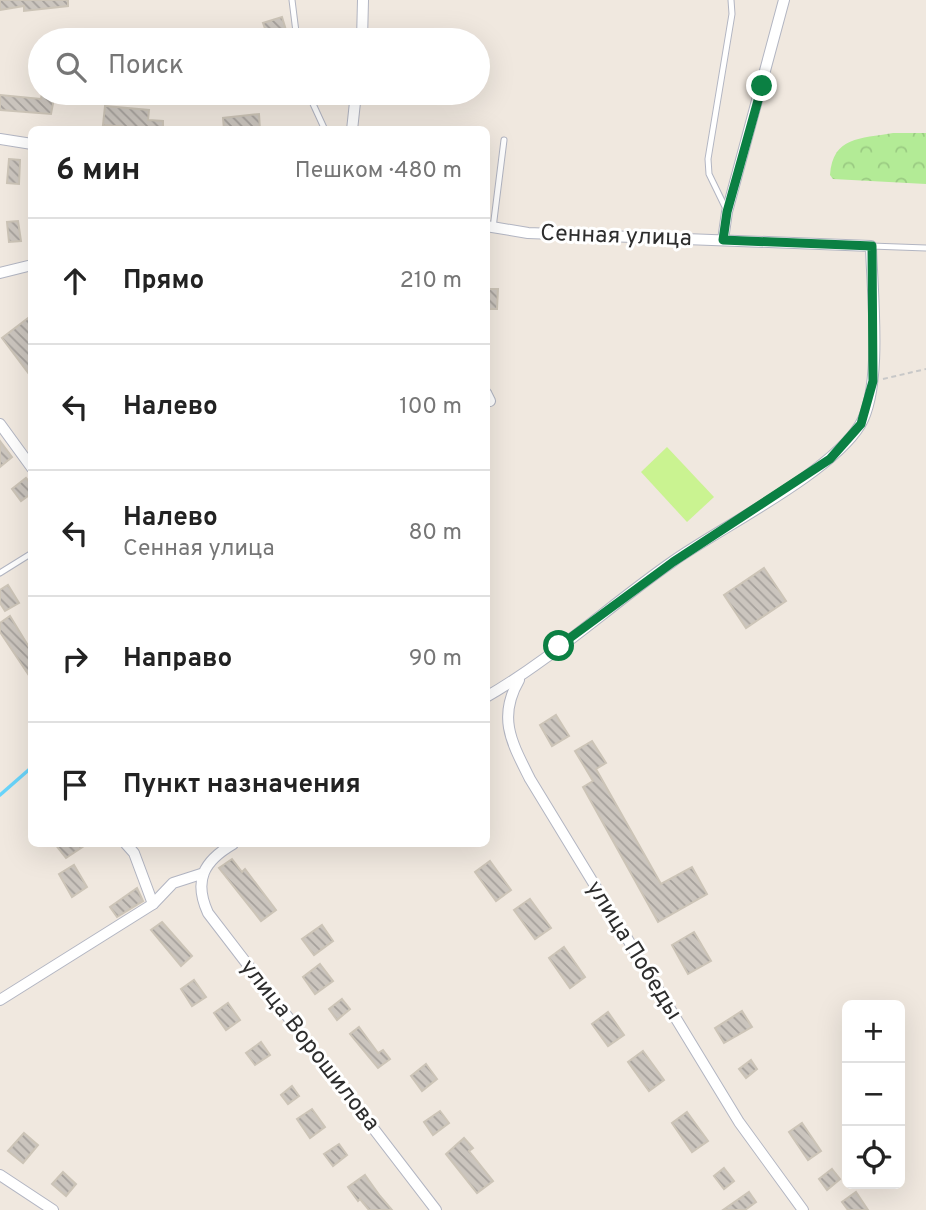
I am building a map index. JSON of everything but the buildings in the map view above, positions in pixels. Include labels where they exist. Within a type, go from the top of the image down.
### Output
[{"type":"street","points":[[362,28],[363,0]]},
{"type":"street","points":[[723,240],[727,212],[784,0]]},
{"type":"street","points":[[352,126],[355,105]]},
{"type":"street","points":[[0,139],[28,143]]},
{"type":"street","name":"Сенная улица","points":[[490,227],[528,233],[872,246]]},
{"type":"street","points":[[490,695],[521,677],[673,562],[830,459],[861,424],[873,381],[872,246]]},
{"type":"street","points":[[0,274],[28,266]]},
{"type":"street","points":[[0,424],[28,462]]},
{"type":"street","name":"улица Победы","points":[[521,677],[511,694],[508,721],[511,738],[530,779],[739,1122],[803,1210]]},
{"type":"street","points":[[129,847],[134,853],[153,904]]},
{"type":"street","points":[[0,1000],[153,904],[173,883],[201,874],[210,859],[228,847]]},
{"type":"street","name":"улица Ворошилова","points":[[201,874],[203,902],[216,926],[436,1210]]},
{"type":"street","points":[[0,1175],[53,1210]]},
{"type":"lane","points":[[292,0],[296,28]]},
{"type":"lane","points":[[727,212],[708,166],[732,14],[731,0]]},
{"type":"lane","points":[[314,105],[323,126]]},
{"type":"lane","points":[[490,227],[504,140]]},
{"type":"lane","points":[[872,246],[926,248]]},
{"type":"lane","points":[[0,573],[28,556]]},
{"type":"path","points":[[873,381],[926,369]]},
{"type":"green space","points":[[893,133],[926,133],[926,184],[833,179],[830,175],[836,153],[843,146],[859,139]]},
{"type":"green space","points":[[667,447],[714,497],[687,522],[641,472]]},
{"type":"waterway","points":[[0,795],[28,770]]},
{"type":"route","points":[[559,646],[673,562],[830,459],[861,424],[873,381],[872,246],[723,240],[727,212],[762,86]]}]
